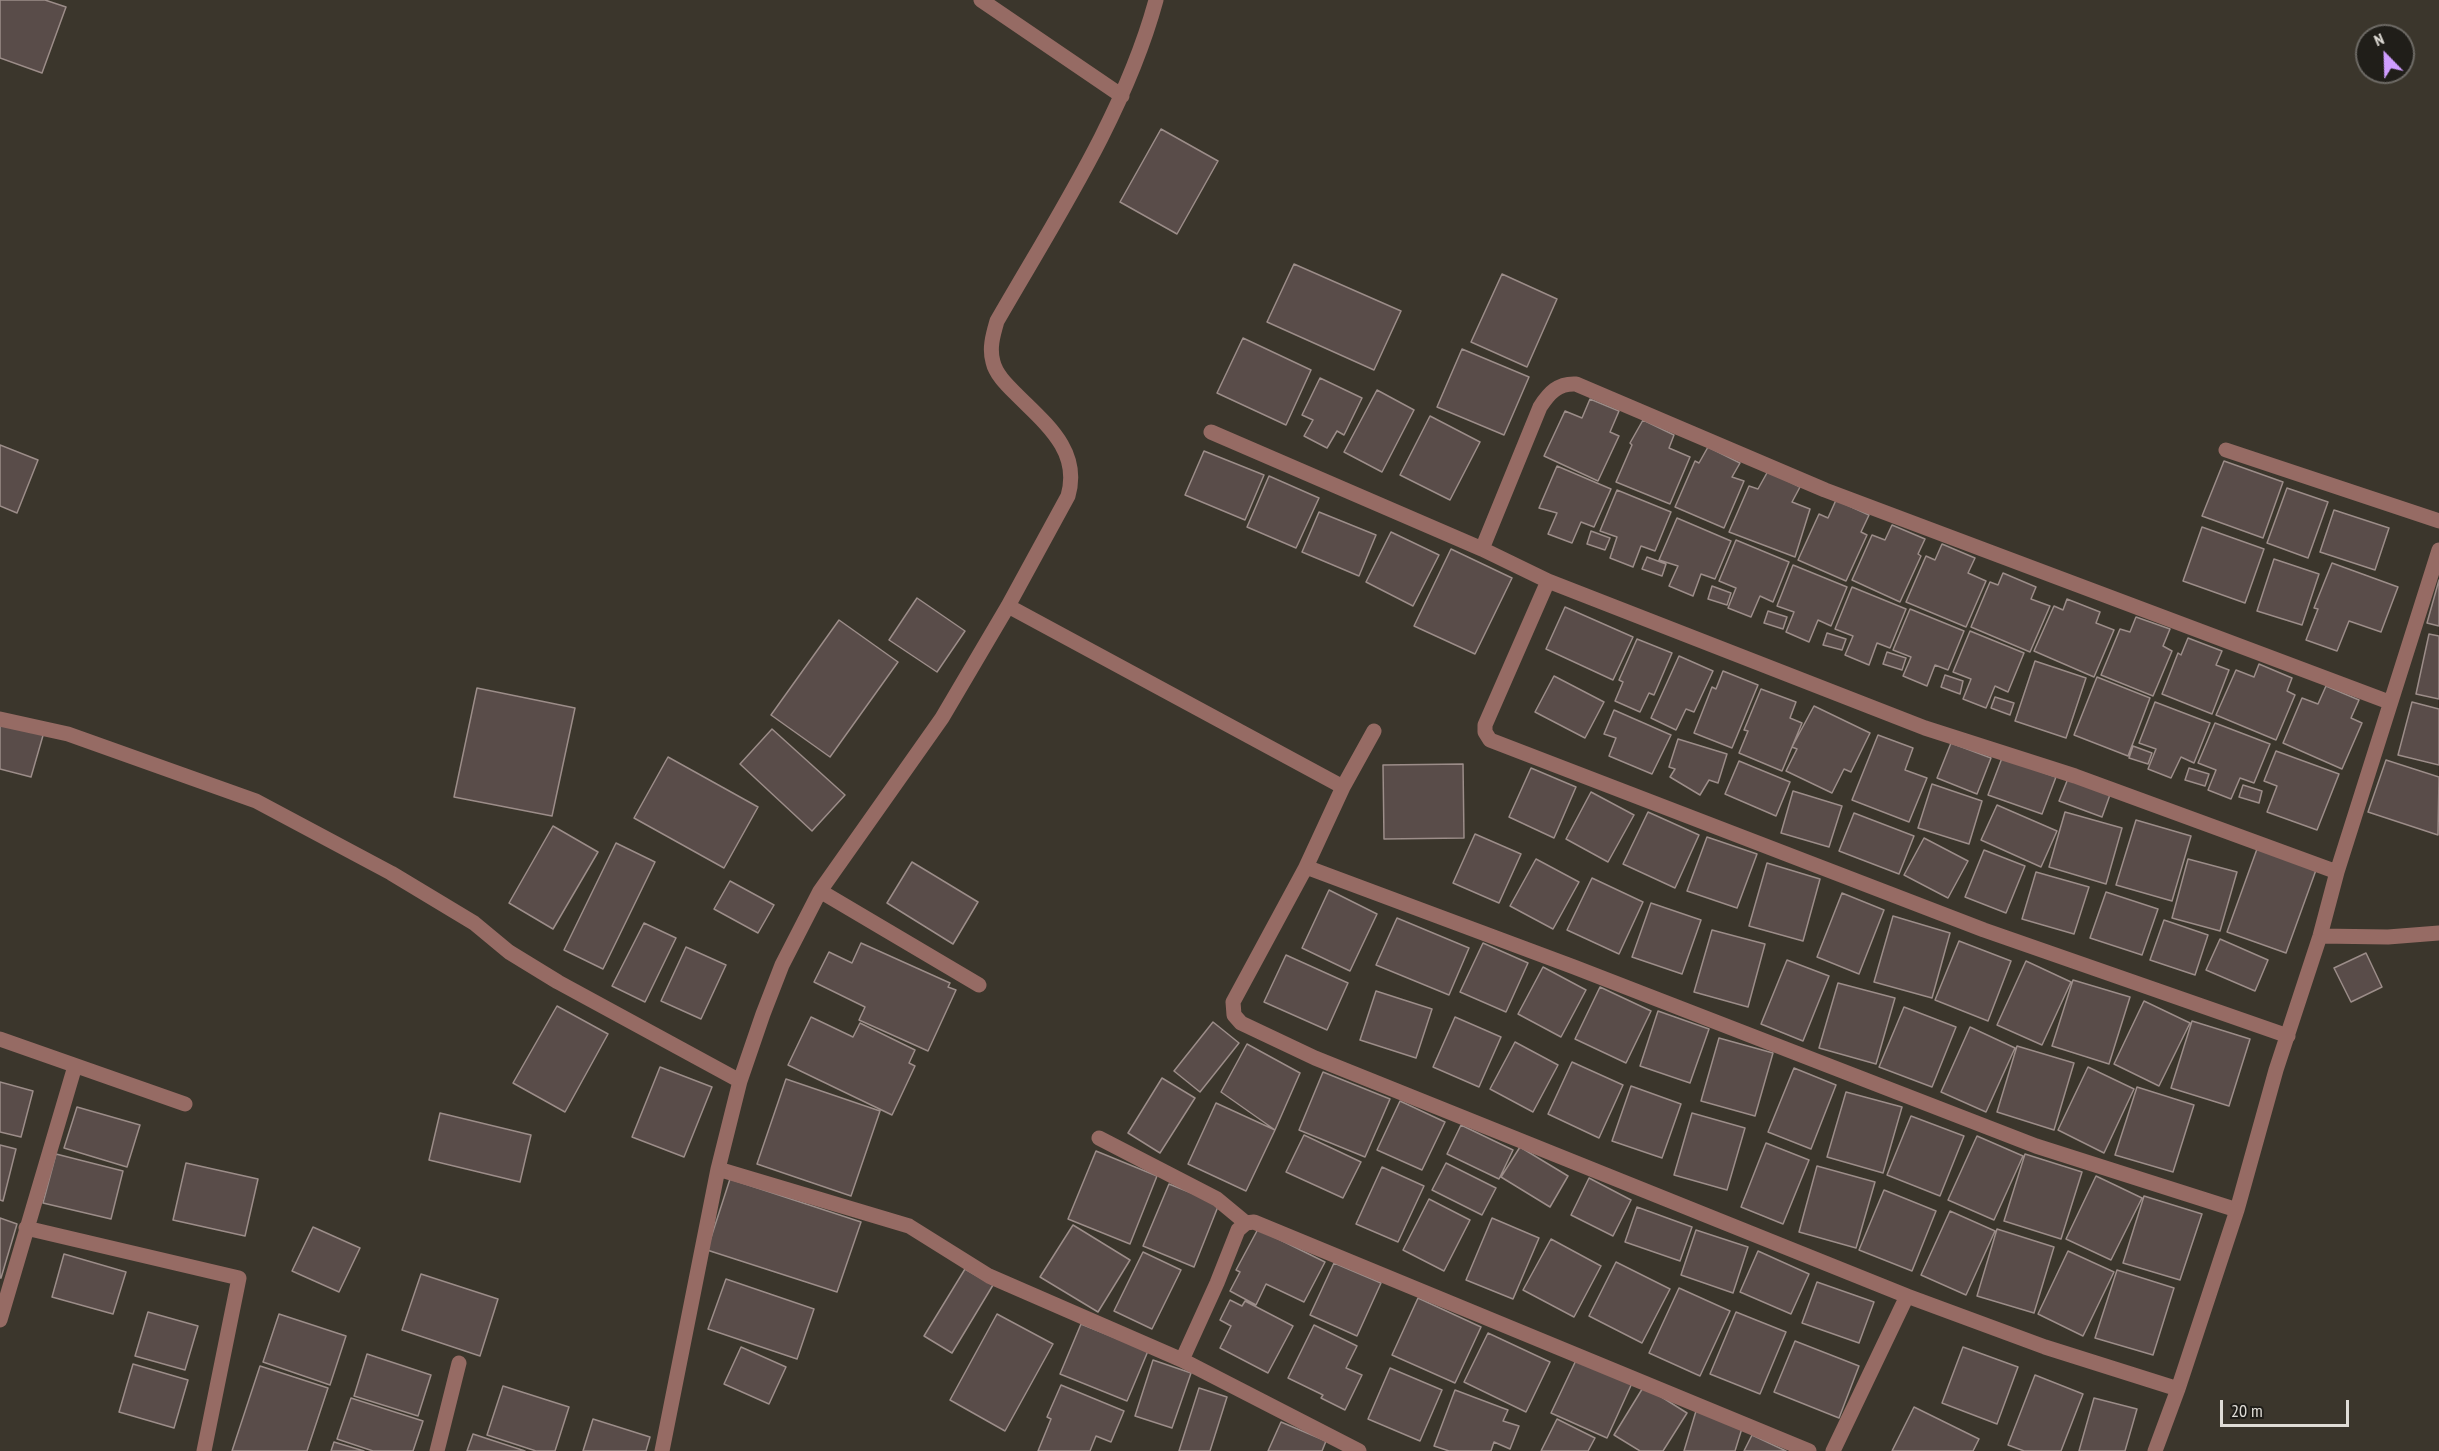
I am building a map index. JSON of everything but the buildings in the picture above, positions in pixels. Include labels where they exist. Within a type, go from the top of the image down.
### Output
[{"type":"street","points":[[981,0],[1122,96]]},
{"type":"street","points":[[662,1451],[717,1169],[740,1081],[782,966],[820,891],[942,718],[1008,606],[1068,496],[1072,482],[1071,469],[1063,446],[1004,382],[993,364],[991,344],[997,321],[1067,200],[1122,96],[1156,0]]},
{"type":"street","points":[[1482,549],[1540,407],[1549,394],[1559,387],[1576,384],[1825,490],[2389,702]]},
{"type":"street","points":[[1211,432],[1482,549],[1548,581],[1925,729],[2075,776],[2337,872]]},
{"type":"street","points":[[2226,450],[2439,521]]},
{"type":"street","points":[[2156,1451],[2238,1210],[2276,1070],[2320,936],[2389,702],[2439,550]]},
{"type":"street","points":[[1548,581],[1485,725],[1485,732],[1490,740],[1984,930],[2288,1036]]},
{"type":"street","points":[[1008,606],[1343,788]]},
{"type":"street","points":[[0,719],[68,734],[256,801],[391,873],[465,917],[509,952],[558,982],[740,1081]]},
{"type":"street","points":[[1374,731],[1343,788],[1306,867],[1233,1002],[1234,1015],[1241,1023],[1315,1058],[1907,1296],[2045,1347],[2178,1389]]},
{"type":"street","points":[[1306,867],[1585,971],[2036,1146],[2238,1210]]},
{"type":"street","points":[[820,891],[979,985]]},
{"type":"street","points":[[2320,936],[2388,937],[2439,933]]},
{"type":"street","points":[[0,1040],[185,1104]]},
{"type":"street","points":[[0,1320],[75,1066]]},
{"type":"street","points":[[1099,1138],[1217,1199],[1246,1222],[1254,1222],[1809,1451]]},
{"type":"street","points":[[717,1169],[909,1226],[989,1276],[1182,1359],[1359,1451]]},
{"type":"street","points":[[1182,1359],[1217,1283],[1238,1230],[1246,1222]]},
{"type":"street","points":[[26,1228],[239,1278],[204,1451]]},
{"type":"street","points":[[1833,1451],[1907,1296]]},
{"type":"street","points":[[437,1451],[459,1363]]}]
